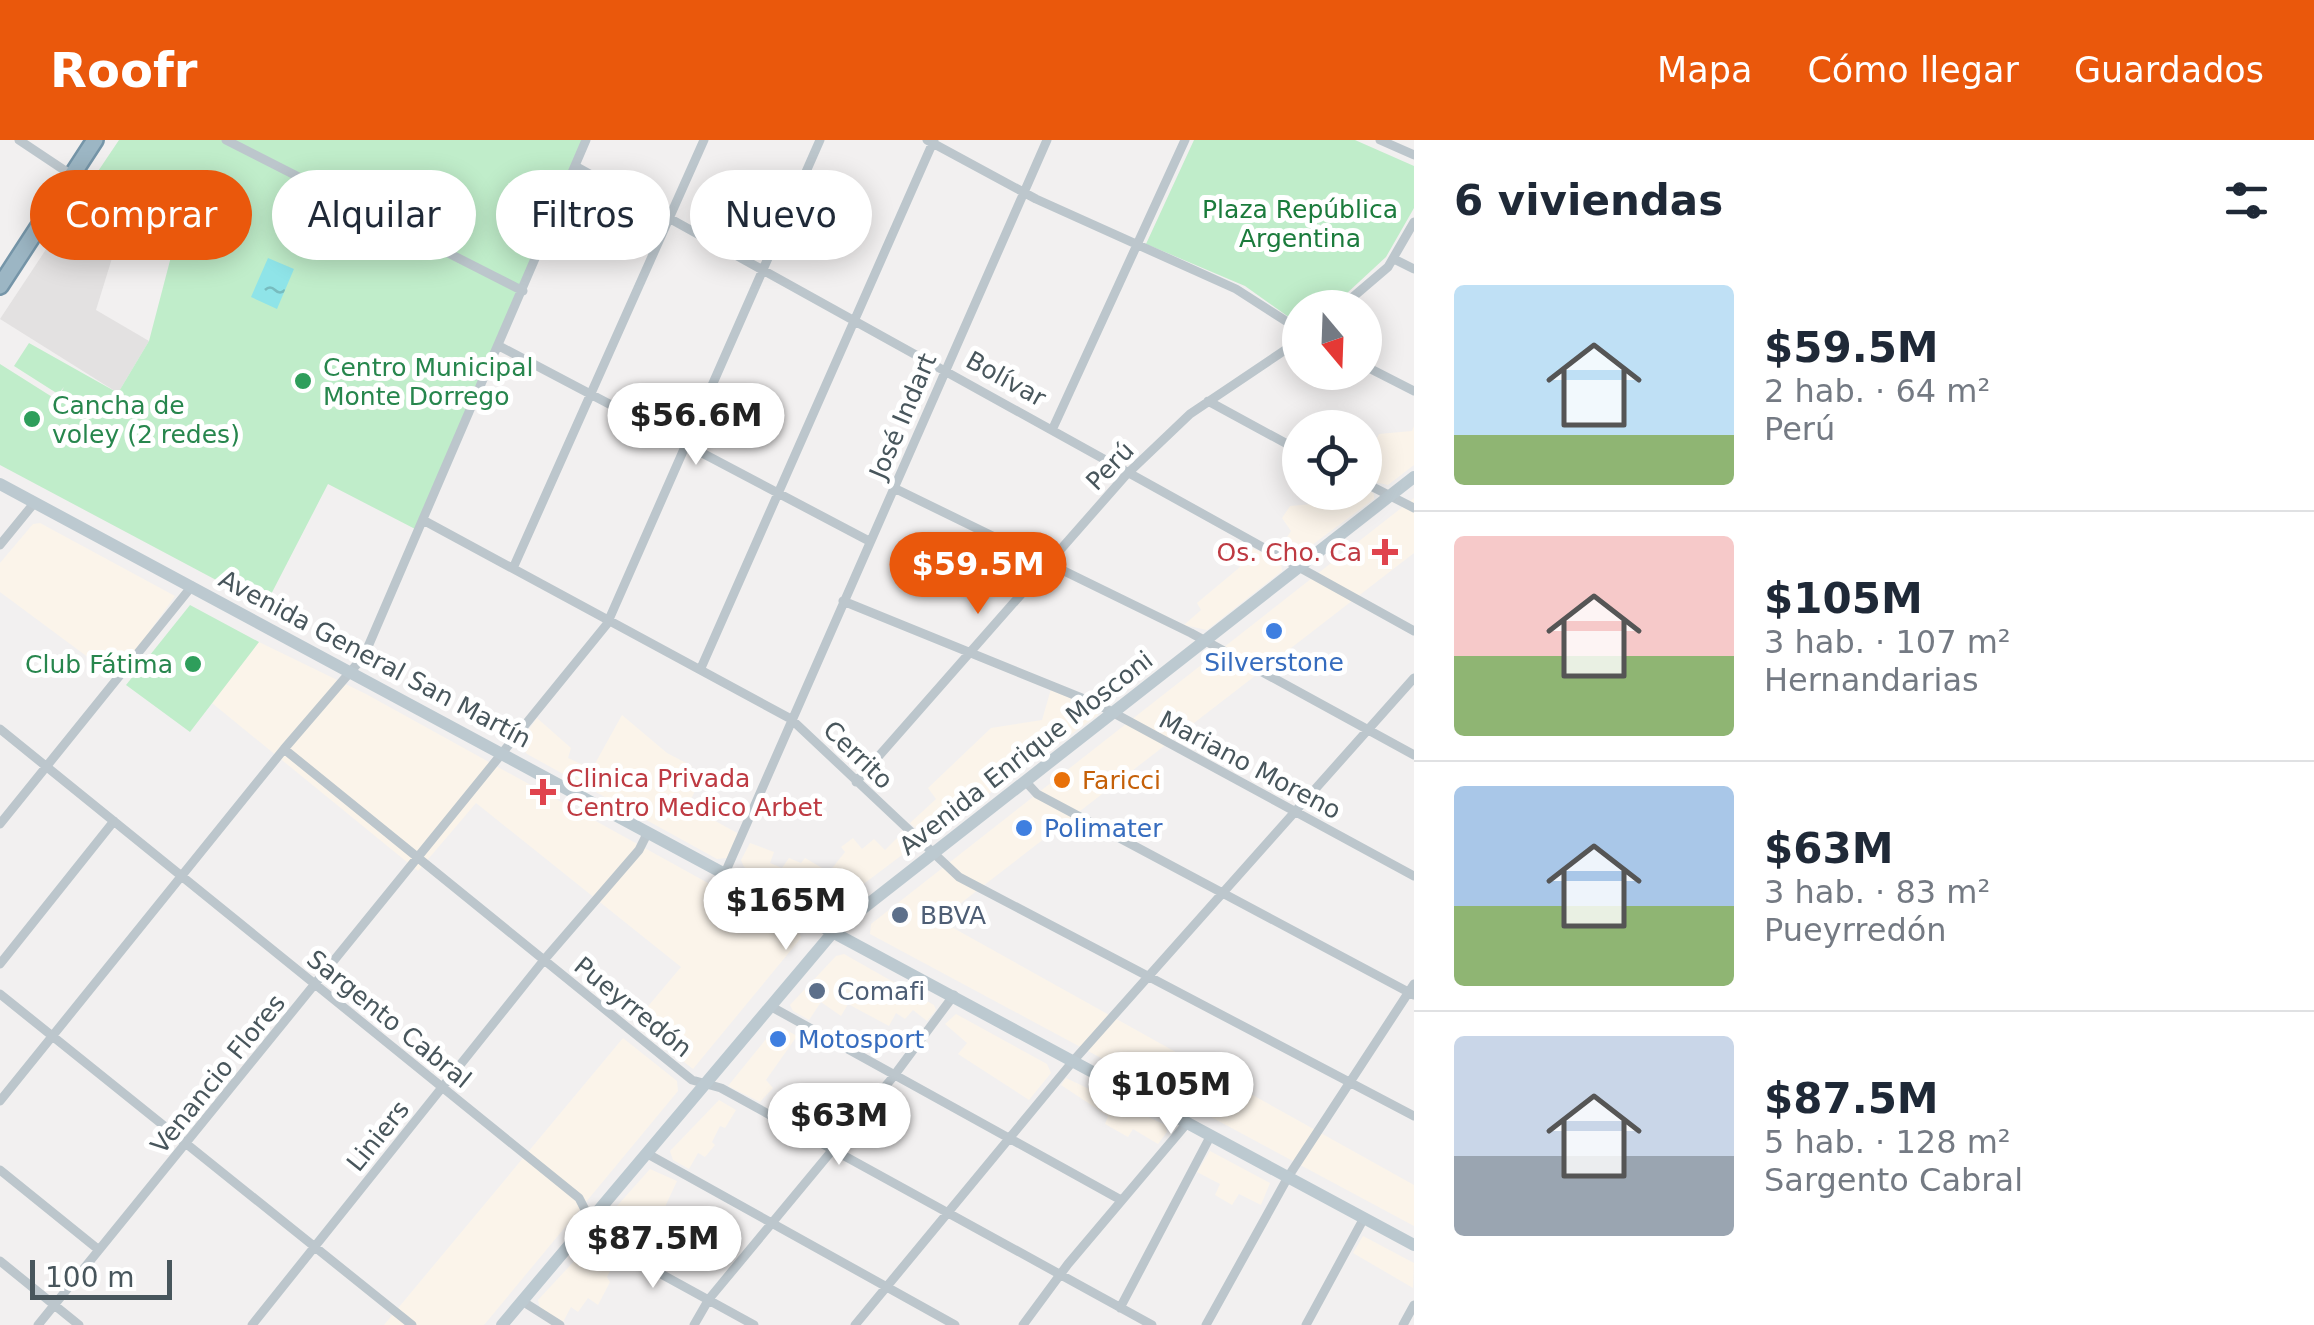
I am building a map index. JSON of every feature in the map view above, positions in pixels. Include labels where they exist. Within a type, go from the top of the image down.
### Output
[{"type":"highway","points":[[77,170],[96,140]]},
{"type":"highway","points":[[0,286],[30,241]]},
{"type":"main road","name":"Avenida Enrique Mosconi","points":[[502,1325],[834,931],[1414,477]]},
{"type":"main road","name":"Avenida General San Martín","points":[[0,484],[1414,1245]]},
{"type":"street","points":[[19,140],[64,170]]},
{"type":"street","points":[[226,140],[523,290]]},
{"type":"street","points":[[0,1101],[284,749],[364,656],[586,140]]},
{"type":"street","points":[[670,215],[704,140]]},
{"type":"street","name":"Venancio Flores","points":[[38,1325],[610,618],[820,140]]},
{"type":"street","name":"José Indart","points":[[725,873],[1047,140]]},
{"type":"street","points":[[1053,428],[1185,140]]},
{"type":"street","points":[[1380,140],[1414,155]]},
{"type":"street","points":[[701,668],[931,141],[1024,192],[1236,289],[1282,318]]},
{"type":"street","name":"Bolívar","points":[[575,166],[582,170]]},
{"type":"street","name":"Bolívar","points":[[670,218],[1053,428],[1126,475],[1414,631]]},
{"type":"street","points":[[1360,290],[1394,259],[1414,222]]},
{"type":"street","points":[[1394,259],[1414,270]]},
{"type":"street","points":[[514,566],[650,260]]},
{"type":"street","points":[[500,346],[869,541]]},
{"type":"street","name":"Perú","points":[[856,782],[1126,475],[1208,401],[1282,352]]},
{"type":"street","points":[[1382,375],[1414,391]]},
{"type":"street","points":[[1208,401],[1282,441]]},
{"type":"street","points":[[894,488],[1206,641],[1414,755]]},
{"type":"street","points":[[1382,492],[1414,508]]},
{"type":"street","points":[[0,545],[34,502]]},
{"type":"street","name":"Cerrito","points":[[423,520],[791,719],[932,855],[960,877],[1414,1116]]},
{"type":"street","points":[[0,824],[192,586]]},
{"type":"street","name":"Mariano Moreno","points":[[843,601],[1115,714],[1414,876]]},
{"type":"street","points":[[855,1325],[1074,1060],[1414,678]]},
{"type":"street","name":"Sargento Cabral","points":[[0,729],[579,1198],[601,1241],[754,1325]]},
{"type":"street","name":"Pueyrredón","points":[[284,749],[692,1080],[721,1088],[1152,1325]]},
{"type":"street","points":[[1026,782],[1037,794],[1222,894],[1412,990],[1288,1178],[1206,1325]]},
{"type":"street","points":[[0,964],[114,821]]},
{"type":"street","name":"Liniers","points":[[252,1325],[544,960],[639,850],[648,832]]},
{"type":"street","points":[[0,994],[412,1325]]},
{"type":"street","points":[[694,1325],[709,1299],[830,1149],[894,1077],[954,995]]},
{"type":"street","points":[[770,1006],[1121,1200]]},
{"type":"street","points":[[1023,1325],[1188,1122]]},
{"type":"street","points":[[1120,1308],[1210,1134]]},
{"type":"street","points":[[646,1153],[955,1325]]},
{"type":"street","points":[[0,1170],[99,1250]]},
{"type":"street","points":[[1306,1325],[1364,1218]]},
{"type":"street","points":[[0,1261],[78,1325]]},
{"type":"street","points":[[522,1301],[560,1325]]},
{"type":"street","points":[[1403,1325],[1414,1305]]},
{"type":"shaded area","points":[[39,260],[111,260],[96,310],[149,341],[118,393],[0,319]]},
{"type":"shaded area","points":[[1414,426],[1414,465],[1388,485],[1382,484],[1382,434],[1412,431]]},
{"type":"shaded area","points":[[1414,498],[1414,553],[939,920],[1414,1185],[1414,1226],[870,934],[871,924]]},
{"type":"shaded area","points":[[1287,510],[1359,510],[1296,557],[1278,551],[1291,531],[1282,518]]},
{"type":"shaded area","points":[[40,523],[175,596],[116,678],[0,592],[0,563],[33,524]]},
{"type":"shaded area","points":[[1247,545],[1281,563],[1282,571],[1207,630],[1184,625],[1201,610],[1197,603],[1240,567],[1236,560]]},
{"type":"shaded area","points":[[259,642],[366,694],[801,938],[693,1069],[634,1023],[681,967],[476,803],[418,871],[212,703]]},
{"type":"shaded area","points":[[1051,689],[1096,708],[1098,715],[926,839],[910,823],[936,799],[928,788],[991,728],[1042,720]]},
{"type":"shaded area","points":[[622,715],[667,753],[692,766],[687,778],[699,783],[685,811],[696,817],[699,812],[739,834],[727,858],[717,859],[527,754],[518,744],[537,718],[571,748],[568,758],[592,769]]},
{"type":"shaded area","points":[[898,837],[906,852],[829,910],[744,867],[741,860],[750,843],[774,852],[770,863],[782,868],[789,858],[801,863],[805,858],[829,872],[845,852],[841,847],[853,838],[862,849],[874,839],[885,850]]},
{"type":"shaded area","points":[[844,954],[934,1005],[936,1010],[927,1021],[913,1010],[905,1019],[896,1013],[889,1026],[848,1004],[841,1016],[821,1002],[809,1020],[793,1011],[790,1005],[836,956]]},
{"type":"shaded area","points":[[956,1014],[1047,1064],[1051,1073],[1029,1100],[958,1054],[967,1043],[945,1024]]},
{"type":"shaded area","points":[[775,1028],[797,1036],[766,1080],[773,1088],[760,1102],[728,1086]]},
{"type":"shaded area","points":[[623,1038],[677,1081],[678,1091],[484,1325],[384,1325]]},
{"type":"shaded area","points":[[1066,1078],[1165,1125],[1167,1132],[1158,1144],[1133,1129],[1128,1137],[1105,1124],[1108,1116],[1061,1085]]},
{"type":"shaded area","points":[[719,1100],[736,1110],[725,1128],[720,1126],[712,1142],[715,1145],[705,1157],[698,1153],[689,1169],[673,1160],[670,1151]]},
{"type":"shaded area","points":[[1210,1151],[1270,1183],[1261,1205],[1239,1194],[1232,1205],[1215,1195],[1220,1184],[1197,1172]]},
{"type":"shaded area","points":[[650,1169],[677,1181],[664,1209],[675,1215],[667,1227],[655,1221],[649,1233],[636,1223],[624,1248],[602,1236],[600,1225]]},
{"type":"shaded area","points":[[1363,1236],[1414,1263],[1413,1288],[1353,1253]]},
{"type":"shaded area","points":[[592,1242],[617,1257],[607,1277],[610,1282],[598,1305],[588,1298],[578,1312],[571,1307],[563,1322],[540,1308],[538,1300]]},
{"type":"green space","name":"Centro Municipal Monte Dorrego","points":[[119,140],[583,140],[570,170],[496,170],[496,260],[532,260],[417,530],[328,484],[265,606],[0,465],[0,364],[57,400],[64,387],[58,394],[14,366],[29,343],[118,393],[149,341],[170,260],[252,260],[252,170],[99,170]]},
{"type":"green space","name":"Plaza República Argentina","points":[[1194,140],[1355,140],[1414,166],[1414,208],[1386,257],[1350,290],[1282,290],[1282,312],[1245,286],[1146,244]]},
{"type":"green space","name":"Club Fátima","points":[[190,605],[259,642],[190,732],[126,685]]},
{"type":"water","points":[[268,258],[294,269],[277,309],[251,297]]},
{"type":"place","name":"Centro Municipal Monte Dorrego","points":[[303,381]]},
{"type":"place","name":"Cancha de voley (2 redes)","points":[[32,419]]},
{"type":"place","name":"Os. Cho. Ca","points":[[1385,552]]},
{"type":"place","name":"Silverstone","points":[[1274,631]]},
{"type":"place","name":"Club Fátima","points":[[193,664]]},
{"type":"place","name":"Faricci","points":[[1062,780]]},
{"type":"place","name":"Clinica Privada Centro Medico Arbet","points":[[543,792]]},
{"type":"place","name":"Polimater","points":[[1024,828]]},
{"type":"place","name":"BBVA","points":[[900,915]]},
{"type":"place","name":"Comafi","points":[[817,991]]},
{"type":"place","name":"Motosport","points":[[778,1039]]}]
